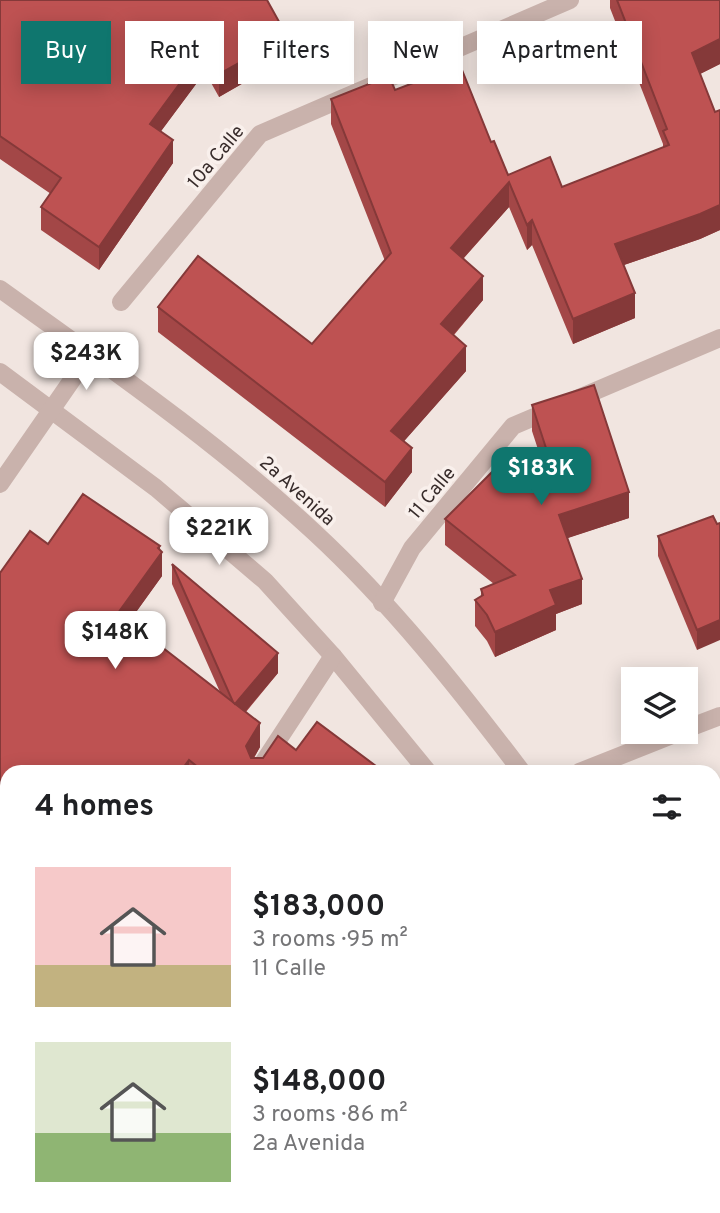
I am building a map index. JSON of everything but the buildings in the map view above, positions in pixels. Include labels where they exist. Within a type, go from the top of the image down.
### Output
[{"type":"street","name":"10a Calle","points":[[121,302],[260,134],[569,0]]},
{"type":"street","name":"2a Avenida","points":[[0,289],[229,457],[316,533],[382,603],[477,713],[517,765]]},
{"type":"street","name":"11 Calle","points":[[382,603],[412,548],[513,426],[720,338]]},
{"type":"street","points":[[0,484],[90,354]]},
{"type":"street","points":[[0,372],[156,488],[265,581],[333,656],[422,765]]},
{"type":"street","points":[[262,765],[333,656]]},
{"type":"street","points":[[698,724],[720,716]]},
{"type":"street","points":[[597,765],[650,744]]}]
